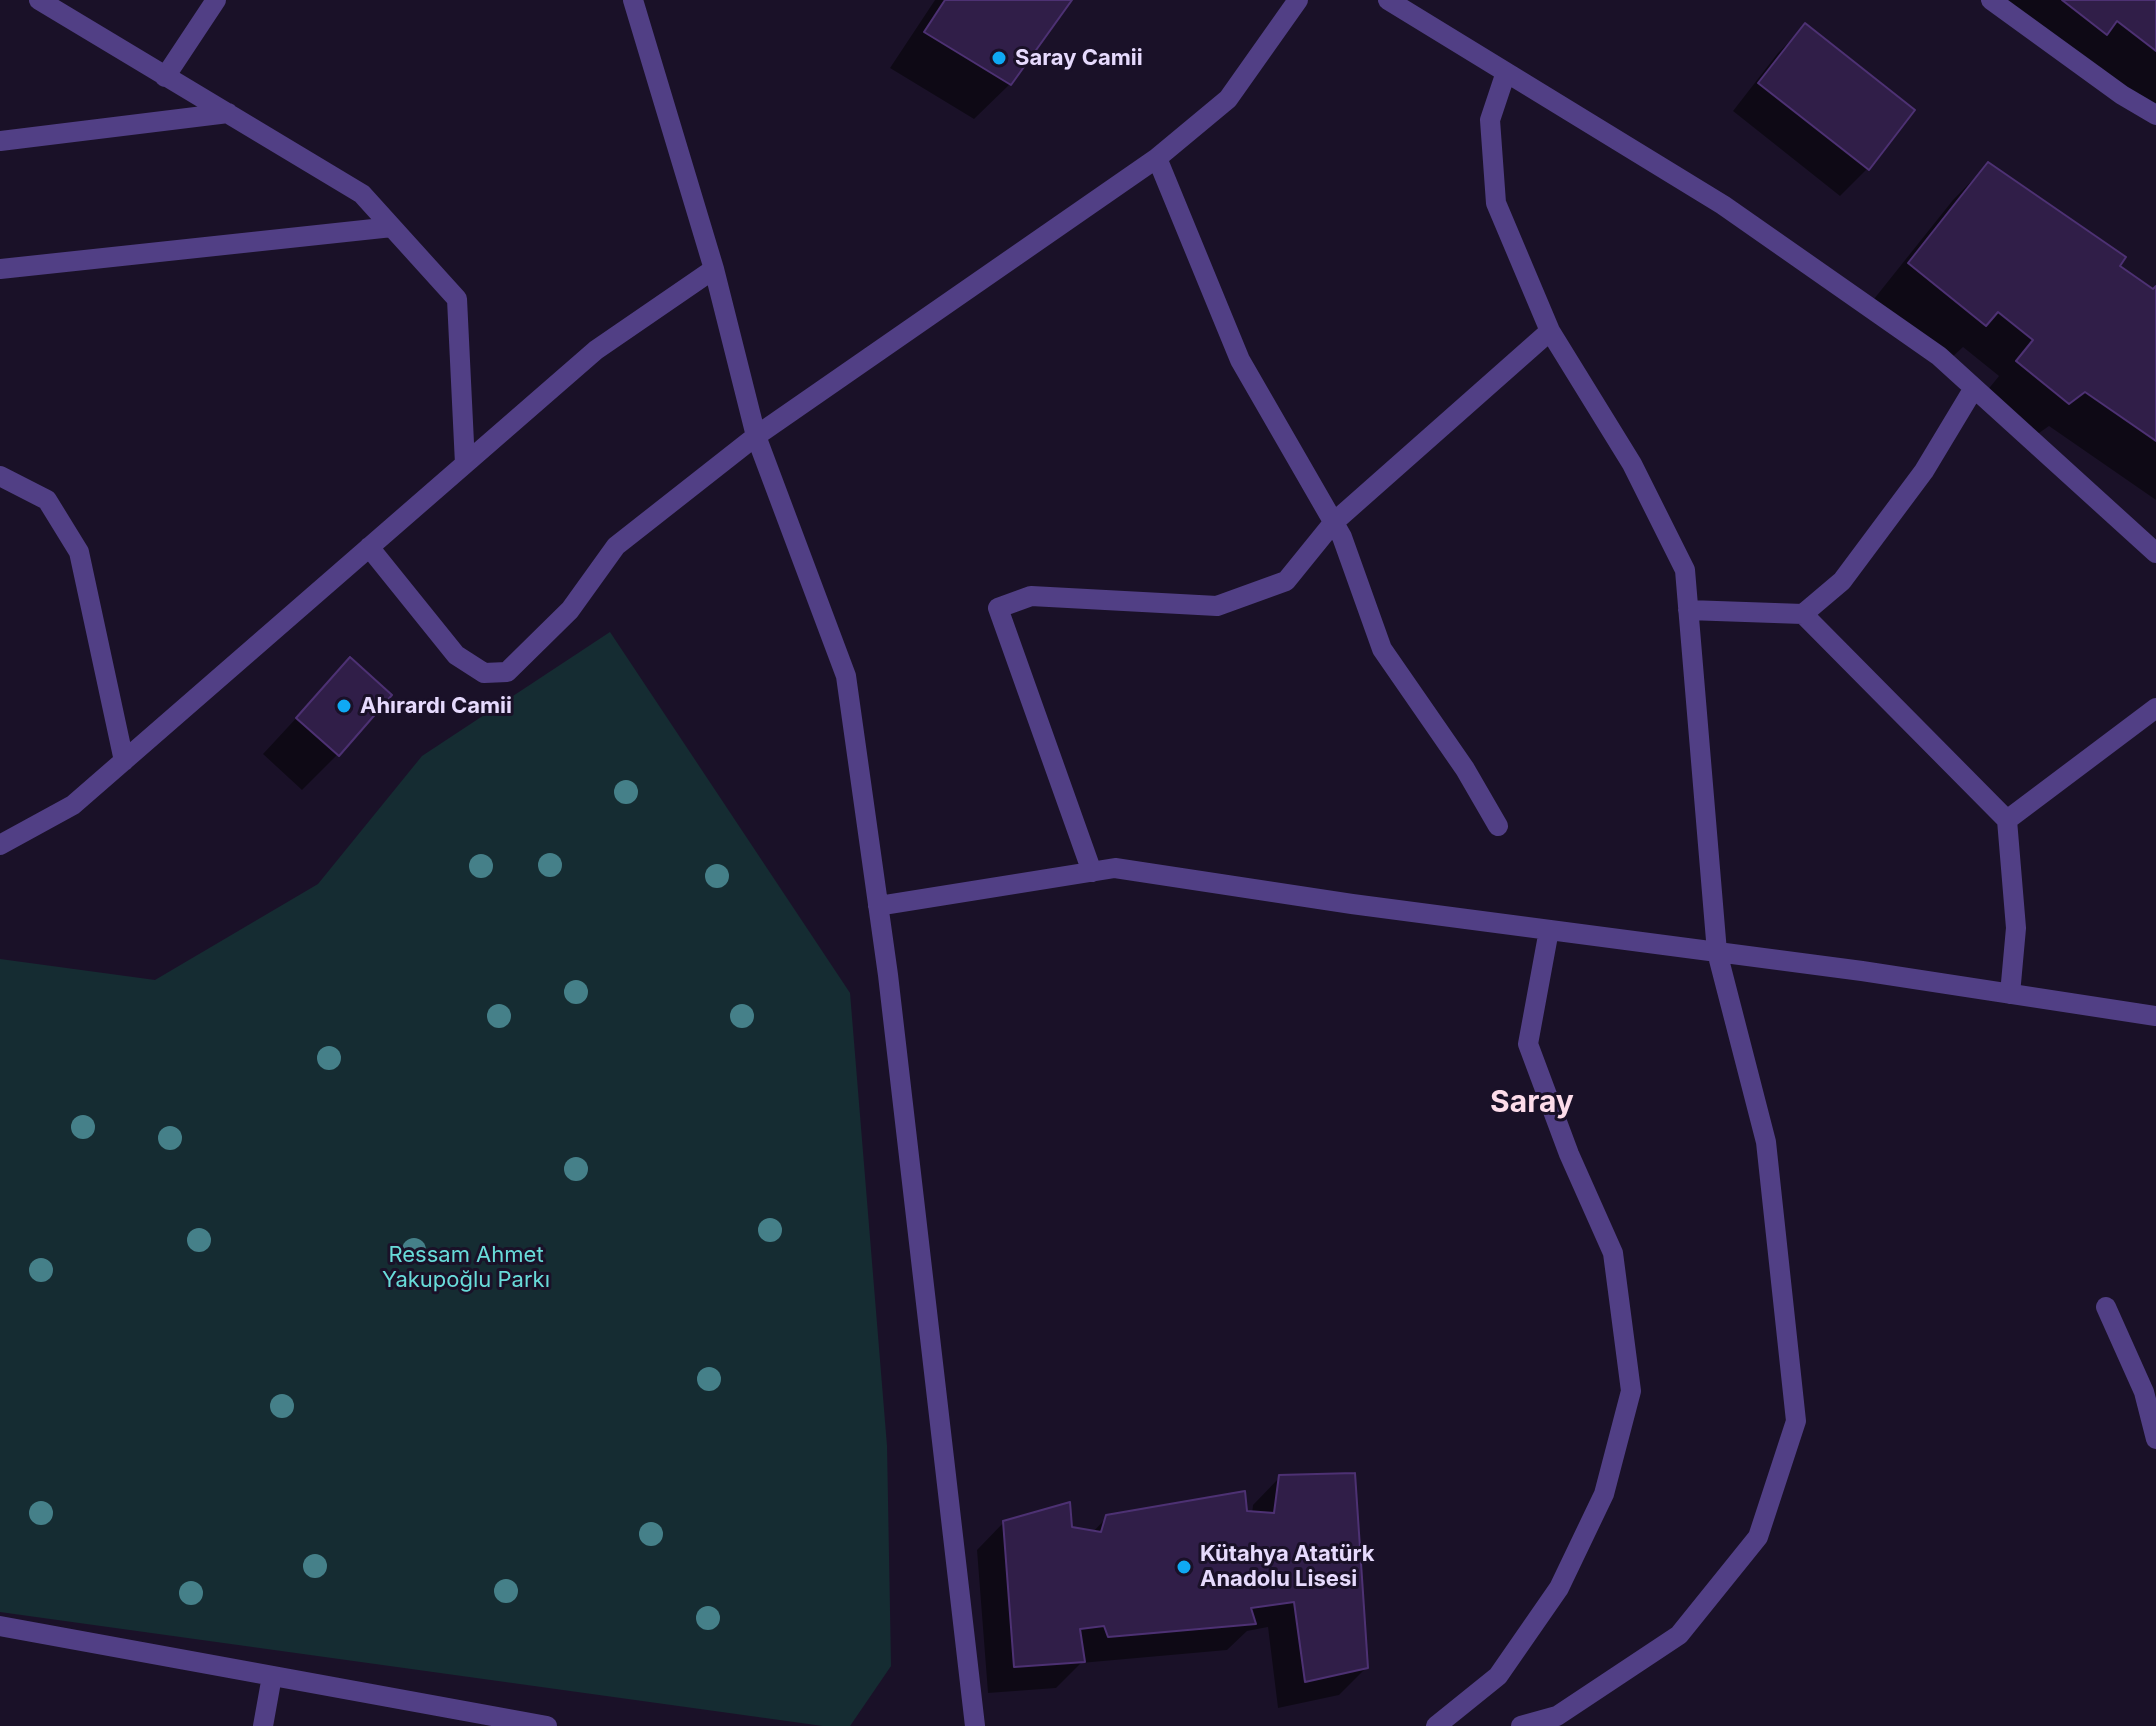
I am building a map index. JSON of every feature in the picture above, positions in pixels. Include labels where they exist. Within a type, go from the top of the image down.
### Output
[{"type":"street","points":[[39,0],[362,194],[457,299],[465,464]]},
{"type":"street","points":[[165,77],[216,0]]},
{"type":"street","points":[[633,0],[714,269],[756,436],[846,676],[878,906],[975,1726]]},
{"type":"street","points":[[369,547],[456,655],[484,673],[507,672],[570,610],[616,546],[756,436],[1157,158],[1228,99],[1298,0]]},
{"type":"street","points":[[1388,0],[1723,205],[1939,356],[2156,553]]},
{"type":"street","points":[[1991,0],[2122,95],[2156,115]]},
{"type":"street","points":[[1506,72],[1490,120],[1496,203],[1550,331],[1632,464],[1685,570],[1717,952],[1766,1142],[1796,1421],[1758,1537],[1679,1635],[1557,1716],[1521,1726]]},
{"type":"street","points":[[0,141],[228,113]]},
{"type":"street","points":[[1157,158],[1240,360],[1342,537],[1382,649],[1465,769],[1498,826]]},
{"type":"street","points":[[0,269],[392,227]]},
{"type":"street","points":[[0,845],[73,805],[596,350],[714,269]]},
{"type":"street","points":[[1092,872],[998,608],[1031,596],[1217,606],[1286,581],[1333,523],[1550,331]]},
{"type":"street","points":[[1688,610],[1803,614],[1842,581],[1924,471],[1974,388]]},
{"type":"street","points":[[0,476],[47,500],[79,552],[124,761]]},
{"type":"street","points":[[1803,614],[2007,820],[2016,928],[2010,994]]},
{"type":"street","points":[[2007,820],[2156,708]]},
{"type":"street","points":[[878,906],[1115,868],[2156,1016]]},
{"type":"street","points":[[1436,1726],[1498,1676],[1559,1588],[1604,1494],[1631,1391],[1613,1253],[1569,1154],[1528,1044],[1549,930]]},
{"type":"street","points":[[2106,1307],[2144,1392],[2156,1439]]},
{"type":"street","points":[[0,1626],[547,1726]]},
{"type":"street","points":[[263,1726],[272,1676]]},
{"type":"green space","name":"Ressam Ahmet Yakupoğlu Parkı","points":[[610,632],[850,993],[887,1446],[891,1666],[850,1726],[823,1726],[0,1612],[0,959],[155,980],[318,884],[422,756]]},
{"type":"building","name":"Saray Camii","points":[[945,0],[1072,0],[1011,85],[924,32]]},
{"type":"building","points":[[2062,0],[2156,0],[2156,51],[2117,21],[2107,35]]},
{"type":"building","points":[[1805,23],[1915,110],[1869,170],[1758,83]]},
{"type":"building","points":[[1988,162],[2126,257],[2120,266],[2153,289],[2156,286],[2156,441],[2085,392],[2069,404],[2016,361],[2033,340],[1998,312],[1986,326],[1908,263]]},
{"type":"building","name":"Ahırardı Camii","points":[[350,657],[392,695],[339,756],[296,718]]},
{"type":"building","name":"Kütahya Atatürk Anadolu Lisesi","points":[[1355,1473],[1368,1668],[1305,1682],[1294,1602],[1251,1608],[1256,1624],[1108,1637],[1104,1626],[1080,1629],[1085,1662],[1014,1667],[1003,1521],[1070,1502],[1072,1527],[1101,1532],[1106,1515],[1245,1491],[1247,1511],[1274,1513],[1279,1475]]},
{"type":"place","name":"Saray Camii","points":[[999,58]]},
{"type":"place","name":"Ahırardı Camii","points":[[344,706]]},
{"type":"place","name":"Kütahya Atatürk Anadolu Lisesi","points":[[1184,1567]]},
{"type":"district","name":"Saray","points":[[1532,1103]]}]
